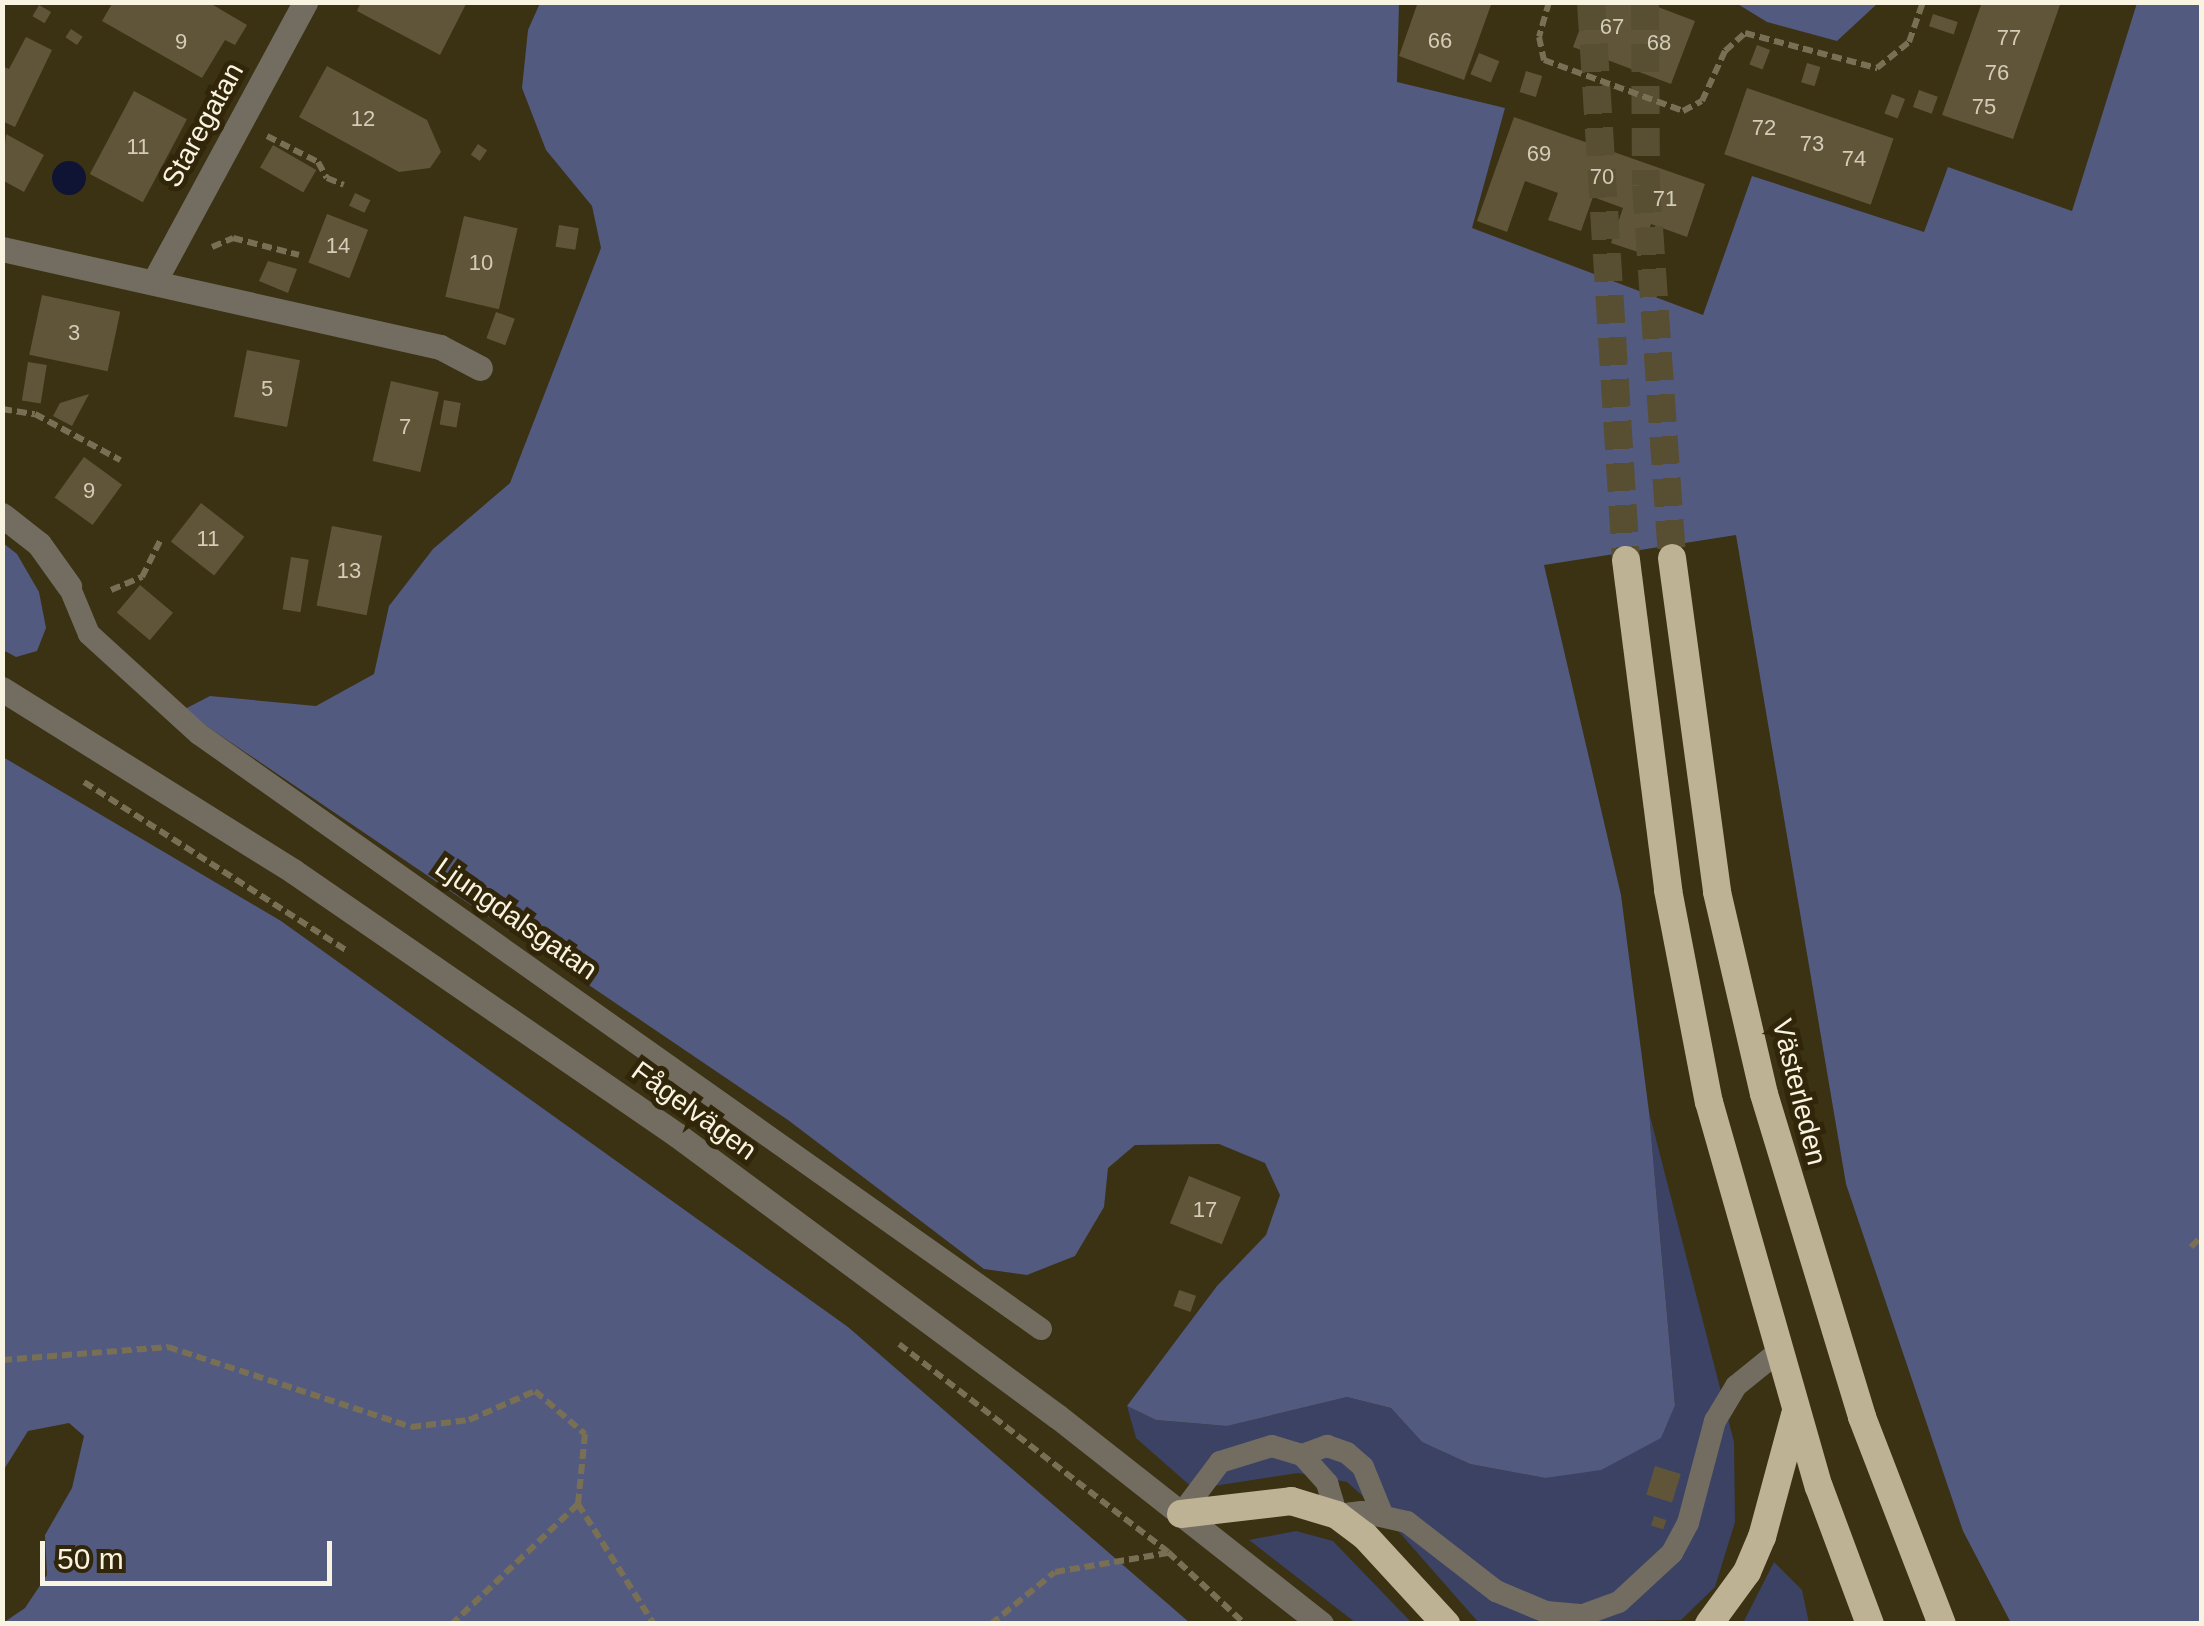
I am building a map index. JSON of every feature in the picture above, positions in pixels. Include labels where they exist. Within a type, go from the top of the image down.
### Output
[{"type":"highway","name":"Västerleden","points":[[1672,558],[1717,892],[1764,1094],[1862,1416],[1942,1624]]},
{"type":"highway","points":[[1626,560],[1687,992],[1713,1116],[1778,1352],[1870,1624]]},
{"type":"highway","points":[[1710,1624],[1748,1572],[1762,1537],[1796,1409]]},
{"type":"highway","points":[[1181,1514],[1291,1501],[1336,1515],[1365,1536],[1446,1624]]},
{"type":"street","name":"Staregatan","points":[[156,278],[305,2]]},
{"type":"street","points":[[2,249],[156,278],[453,350],[480,368]]},
{"type":"street","name":"Ljungdalsgatan","points":[[2,514],[39,544],[69,586]]},
{"type":"street","name":"Fågelvägen","points":[[2,689],[293,872],[677,1134],[1321,1624]]},
{"type":"lane","name":"Ljungdalsgatan","points":[[69,586],[89,634],[199,734],[1042,1329]]},
{"type":"lane","points":[[1302,1454],[1327,1483],[1336,1515],[1383,1516],[1407,1522],[1496,1591],[1546,1612],[1583,1615],[1619,1602],[1672,1553],[1688,1524],[1715,1421],[1736,1386],[1778,1352]]},
{"type":"lane","points":[[1181,1514],[1220,1462],[1240,1451],[1272,1446],[1302,1454],[1327,1446],[1347,1453],[1363,1467],[1383,1516]]},
{"type":"path","points":[[1549,2],[1539,38],[1544,60],[1683,110],[1702,101],[1724,51],[1746,33],[1876,68],[1909,42],[1922,2]]},
{"type":"path","points":[[241,120],[318,162],[327,178],[344,185]]},
{"type":"path","points":[[212,247],[233,238],[298,255]]},
{"type":"path","points":[[2,409],[35,414],[120,460]]},
{"type":"path","points":[[111,590],[142,576],[161,539]]},
{"type":"path","points":[[76,777],[365,963]]},
{"type":"path","points":[[2192,1247],[2202,1236]]},
{"type":"path","points":[[883,1332],[1168,1552],[1245,1624]]},
{"type":"path","points":[[2,1360],[168,1346],[411,1428],[469,1420],[535,1391],[586,1434],[578,1504],[654,1624]]},
{"type":"path","points":[[452,1624],[578,1504]]},
{"type":"path","points":[[991,1624],[1055,1572],[1168,1552]]},
{"type":"shaded area","points":[[540,3],[1399,3],[1397,82],[1505,108],[1472,228],[1703,315],[1752,176],[1924,232],[1948,167],[2072,211],[2137,3],[2201,3],[2201,1623],[2011,1623],[1963,1531],[1846,1184],[1736,535],[1544,565],[1621,895],[1649,1112],[1675,1405],[1661,1438],[1601,1470],[1545,1478],[1470,1464],[1422,1442],[1391,1408],[1347,1397],[1227,1426],[1156,1420],[1127,1406],[1217,1286],[1266,1235],[1280,1195],[1265,1163],[1219,1144],[1135,1145],[1108,1168],[1104,1207],[1075,1256],[1027,1275],[984,1269],[788,1120],[183,710],[210,696],[316,706],[374,674],[389,606],[433,549],[510,483],[601,248],[592,206],[546,150],[522,88],[528,30]]},
{"type":"shaded area","points":[[1736,3],[1878,3],[1837,41],[1767,22]]},
{"type":"shaded area","points":[[69,161],[81,166],[86,178],[81,190],[69,195],[57,190],[52,178],[57,166]]},
{"type":"shaded area","points":[[3,543],[17,554],[39,592],[46,628],[37,651],[16,657],[3,650]]},
{"type":"shaded area","points":[[3,757],[281,921],[848,1327],[1190,1623],[3,1623],[25,1608],[47,1575],[45,1535],[72,1488],[84,1436],[69,1423],[28,1431],[3,1471]]},
{"type":"shaded area","points":[[1649,1112],[1734,1442],[1735,1522],[1715,1587],[1681,1620],[1479,1623],[1385,1516],[1347,1482],[1298,1473],[1194,1489],[1136,1438],[1127,1406],[1156,1420],[1227,1426],[1347,1397],[1391,1408],[1422,1442],[1470,1464],[1545,1478],[1675,1404]]},
{"type":"shaded area","points":[[1296,1531],[1333,1541],[1412,1623],[1356,1623],[1249,1540]]},
{"type":"shaded area","points":[[1774,1562],[1802,1590],[1809,1623],[1743,1623]]},
{"type":"building","points":[[113,2],[208,2],[247,25],[235,45],[225,40],[202,78],[102,21]]},
{"type":"building","points":[[361,2],[467,2],[440,55],[357,11]]},
{"type":"building","points":[[1418,2],[1492,2],[1464,80],[1399,56]]},
{"type":"building","points":[[1590,2],[1645,2],[1695,21],[1671,84],[1573,47]]},
{"type":"building","points":[[1982,2],[2061,2],[2013,139],[1942,115]]},
{"type":"building","points":[[39,5],[51,12],[45,23],[32,16]]},
{"type":"building","points":[[1933,14],[1958,22],[1954,34],[1929,26]]},
{"type":"building","points":[[71,29],[83,37],[77,45],[65,37]]},
{"type":"building","points":[[26,37],[52,50],[15,127],[2,121],[2,66],[9,69]]},
{"type":"building","points":[[1757,45],[1770,50],[1763,70],[1749,65]]},
{"type":"building","points":[[1479,53],[1499,61],[1491,83],[1470,74]]},
{"type":"building","points":[[1807,63],[1820,67],[1815,86],[1801,82]]},
{"type":"building","points":[[327,66],[427,120],[441,152],[430,168],[399,172],[299,117]]},
{"type":"building","points":[[1526,71],[1542,76],[1536,97],[1520,92]]},
{"type":"building","points":[[1747,88],[1894,138],[1871,205],[1724,154]]},
{"type":"building","points":[[1919,90],[1938,97],[1932,114],[1913,107]]},
{"type":"building","points":[[134,91],[187,119],[143,202],[90,174]]},
{"type":"building","points":[[1892,94],[1905,99],[1898,119],[1884,114]]},
{"type":"building","points":[[1514,117],[1705,184],[1687,237],[1651,224],[1641,253],[1611,243],[1623,208],[1593,197],[1581,231],[1548,220],[1558,193],[1525,181],[1507,232],[1477,221]]},
{"type":"building","points":[[6,134],[44,155],[24,192],[2,180]]},
{"type":"building","points":[[478,144],[487,150],[480,161],[471,155]]},
{"type":"building","points":[[273,145],[316,170],[303,193],[260,168]]},
{"type":"building","points":[[355,193],[370,200],[364,213],[349,206]]},
{"type":"building","points":[[327,214],[368,230],[349,278],[308,263]]},
{"type":"building","points":[[464,216],[518,228],[499,309],[445,297]]},
{"type":"building","points":[[559,225],[579,228],[575,250],[556,247]]},
{"type":"building","points":[[268,261],[297,269],[288,293],[259,281]]},
{"type":"building","points":[[42,295],[120,312],[108,371],[29,355]]},
{"type":"building","points":[[496,312],[515,319],[505,345],[486,338]]},
{"type":"building","points":[[247,350],[300,360],[287,427],[234,417]]},
{"type":"building","points":[[28,362],[47,365],[41,403],[22,401]]},
{"type":"building","points":[[391,381],[439,392],[420,472],[373,461]]},
{"type":"building","points":[[89,394],[72,426],[53,416],[60,403]]},
{"type":"building","points":[[444,400],[461,403],[456,428],[440,425]]},
{"type":"building","points":[[84,457],[122,485],[93,525],[55,497]]},
{"type":"building","points":[[201,503],[244,537],[214,575],[171,542]]},
{"type":"building","points":[[332,526],[382,536],[367,615],[317,606]]},
{"type":"building","points":[[291,557],[309,560],[300,612],[283,609]]},
{"type":"building","points":[[140,585],[173,613],[150,640],[117,613]]},
{"type":"building","points":[[1189,1176],[1241,1197],[1222,1244],[1170,1223]]},
{"type":"building","points":[[1179,1290],[1196,1296],[1190,1312],[1173,1306]]},
{"type":"building","points":[[1655,1466],[1681,1474],[1672,1503],[1646,1495]]},
{"type":"building","points":[[1654,1516],[1666,1520],[1663,1530],[1651,1526]]},
{"type":"tunnel","points":[[1591,2],[1626,560]]},
{"type":"tunnel","points":[[1645,2],[1646,185],[1672,558]]}]
